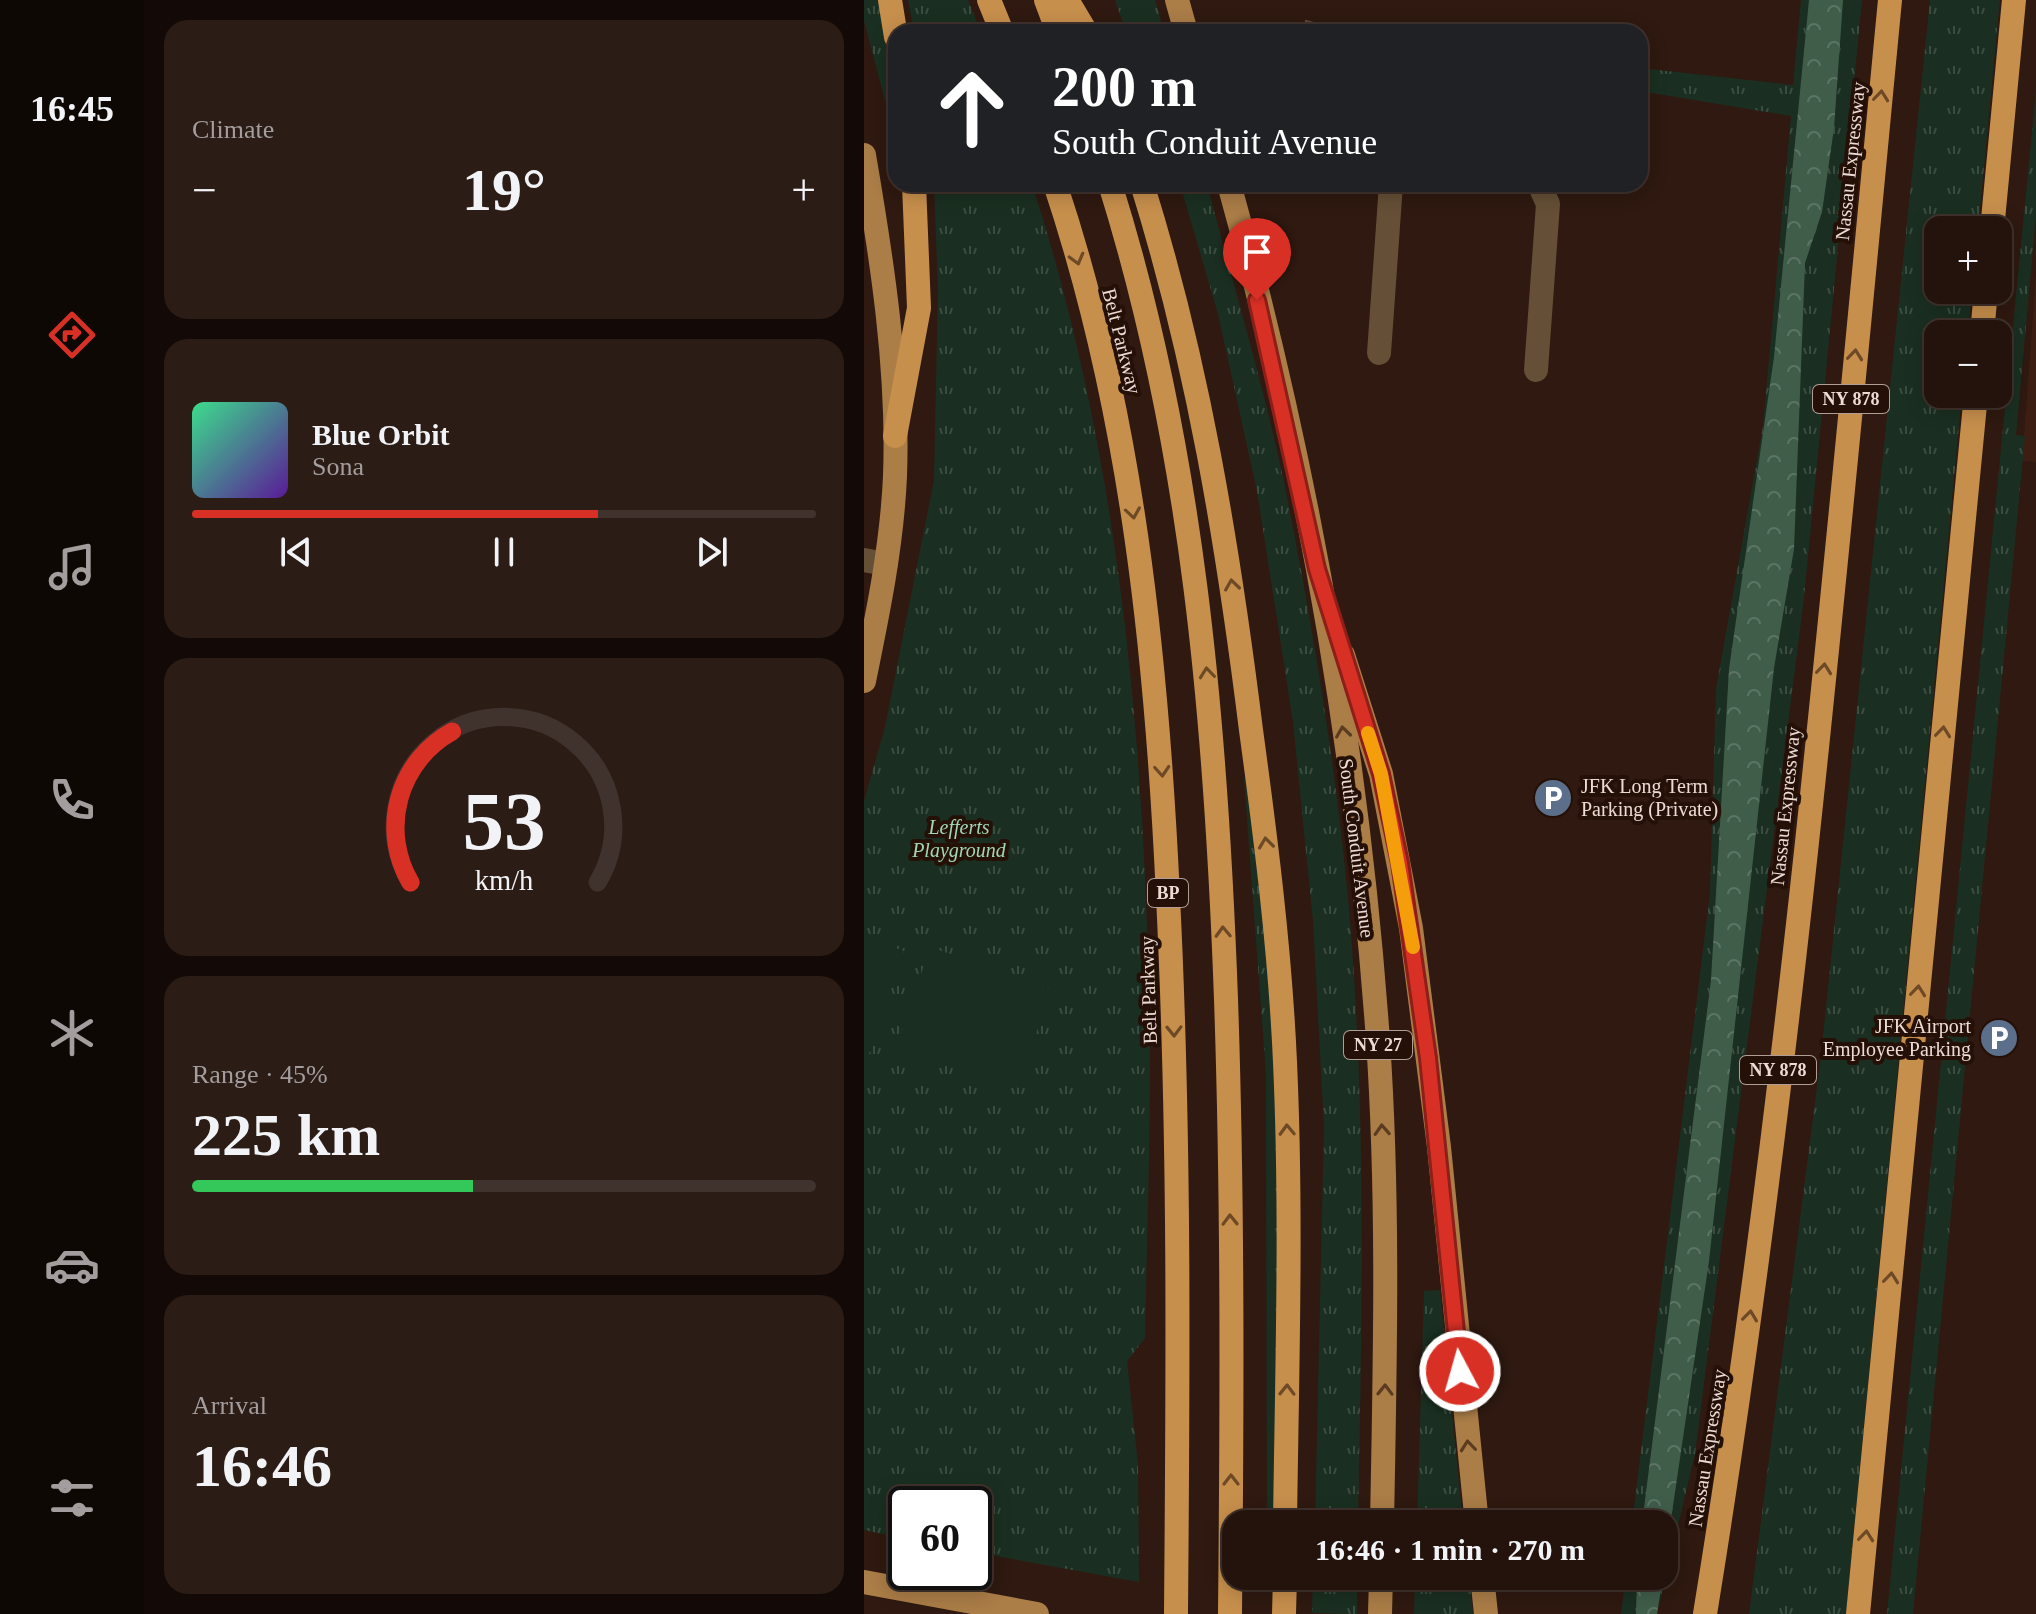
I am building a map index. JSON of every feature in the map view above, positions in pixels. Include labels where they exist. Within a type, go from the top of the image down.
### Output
[{"type":"highway","points":[[890,0],[894,24]]},
{"type":"highway","points":[[989,0],[999,24]]},
{"type":"highway","points":[[1046,0],[1055,24]]},
{"type":"highway","points":[[1067,0],[1081,24]]},
{"type":"highway","name":"Nassau Expressway","points":[[1714,1608],[1816,747],[1890,0]]},
{"type":"highway","points":[[1993,216],[2014,0]]},
{"type":"highway","points":[[895,436],[919,308],[914,192]]},
{"type":"highway","name":"Belt Parkway","points":[[1057,192],[1101,349],[1118,428],[1141,563],[1159,724],[1173,993],[1177,1195],[1176,1614]]},
{"type":"highway","name":"Belt Parkway","points":[[1112,192],[1144,302],[1176,450],[1193,550],[1210,701],[1227,1053],[1232,1340],[1230,1614]]},
{"type":"highway","points":[[1144,192],[1181,320],[1212,458],[1238,622],[1274,916],[1285,1061],[1289,1178],[1285,1510]]},
{"type":"highway","points":[[1858,1614],[1975,408]]},
{"type":"highway","points":[[1284,1614],[1285,1590]]},
{"type":"main road","points":[[1177,0],[1184,24]]},
{"type":"main road","points":[[864,155],[895,436],[875,562],[864,681]]},
{"type":"main road","name":"South Conduit Avenue","points":[[1231,192],[1317,569],[1351,790],[1378,1041],[1386,1280],[1382,1510]]},
{"type":"main road","points":[[1317,569],[1381,774],[1411,928],[1437,1132],[1476,1510]]},
{"type":"main road","points":[[864,1582],[1037,1614]]},
{"type":"main road","points":[[1380,1614],[1381,1590]]},
{"type":"main road","points":[[1483,1590],[1486,1614]]},
{"type":"lane","points":[[1379,353],[1390,192]]},
{"type":"lane","points":[[1536,370],[1548,204],[1543,192]]},
{"type":"shaded area","points":[[2036,274],[2036,462],[2022,461]]},
{"type":"green space","points":[[864,0],[879,0],[888,56],[888,112],[864,21]]},
{"type":"green space","points":[[908,0],[968,0],[978,24],[912,24]]},
{"type":"green space","points":[[1115,0],[1155,0],[1162,24],[1123,24]]},
{"type":"green space","points":[[1801,0],[1862,0],[1804,598],[1695,1454],[1678,1526],[1678,1510],[1634,1510],[1710,893],[1716,689],[1763,426],[1791,116],[1648,92],[1648,69],[1793,85]]},
{"type":"green space","points":[[1809,0],[1843,0],[1834,128],[1822,212],[1805,263],[1794,549],[1774,668],[1709,1261],[1672,1510],[1644,1510],[1711,980],[1729,669],[1774,357]]},
{"type":"green space","points":[[1930,0],[2000,0],[1979,216],[1924,216],[1924,304],[1971,304],[1969,320],[1924,320],[1924,408],[1961,408],[1846,1614],[1749,1614],[1821,1056]]},
{"type":"green space","points":[[2036,91],[2036,215],[2016,435],[2025,436],[1913,1614],[1887,1614],[2005,408],[2012,408],[2012,336]]},
{"type":"green space","name":"Lefferts Playground","points":[[934,192],[1034,192],[1061,282],[1085,382],[1104,482],[1120,584],[1140,789],[1146,892],[1150,1123],[1145,1338],[1127,1361],[1138,1464],[1139,1582],[992,1555],[992,1486],[888,1486],[888,1535],[864,1530],[864,801],[885,727],[934,480],[938,290]]},
{"type":"green space","points":[[1182,192],[1209,192],[1258,373],[1295,538],[1322,692],[1336,795],[1354,976],[1361,1132],[1358,1510],[1315,1510],[1324,1127],[1313,921],[1293,722],[1257,491],[1218,314]]},
{"type":"green space","points":[[1244,778],[1254,780],[1279,998],[1277,1510],[1267,1510],[1266,1075]]},
{"type":"green space","points":[[864,937],[904,951],[869,1054],[864,1052]]},
{"type":"green space","points":[[930,947],[1050,989],[1019,1088],[896,1049]]},
{"type":"green space","points":[[1440,1290],[1462,1510],[1417,1510],[1424,1291]]},
{"type":"green space","points":[[1313,1590],[1357,1590],[1357,1614],[1312,1613]]},
{"type":"green space","points":[[1415,1590],[1470,1590],[1473,1614],[1414,1614]]},
{"type":"green space","points":[[1624,1590],[1663,1590],[1657,1614],[1621,1614]]},
{"type":"green space","points":[[1637,1590],[1661,1590],[1657,1614],[1636,1614]]},
{"type":"slow traffic","points":[[1368,733],[1381,774],[1400,863],[1413,947]]},
{"type":"place","name":"JFK Long Term Parking (Private)","points":[[1553,798]]},
{"type":"place","name":"JFK Airport Employee Parking","points":[[1999,1038]]},
{"type":"route","points":[[1257,300],[1317,569],[1381,774],[1400,863],[1439,1147],[1460,1371]]}]
